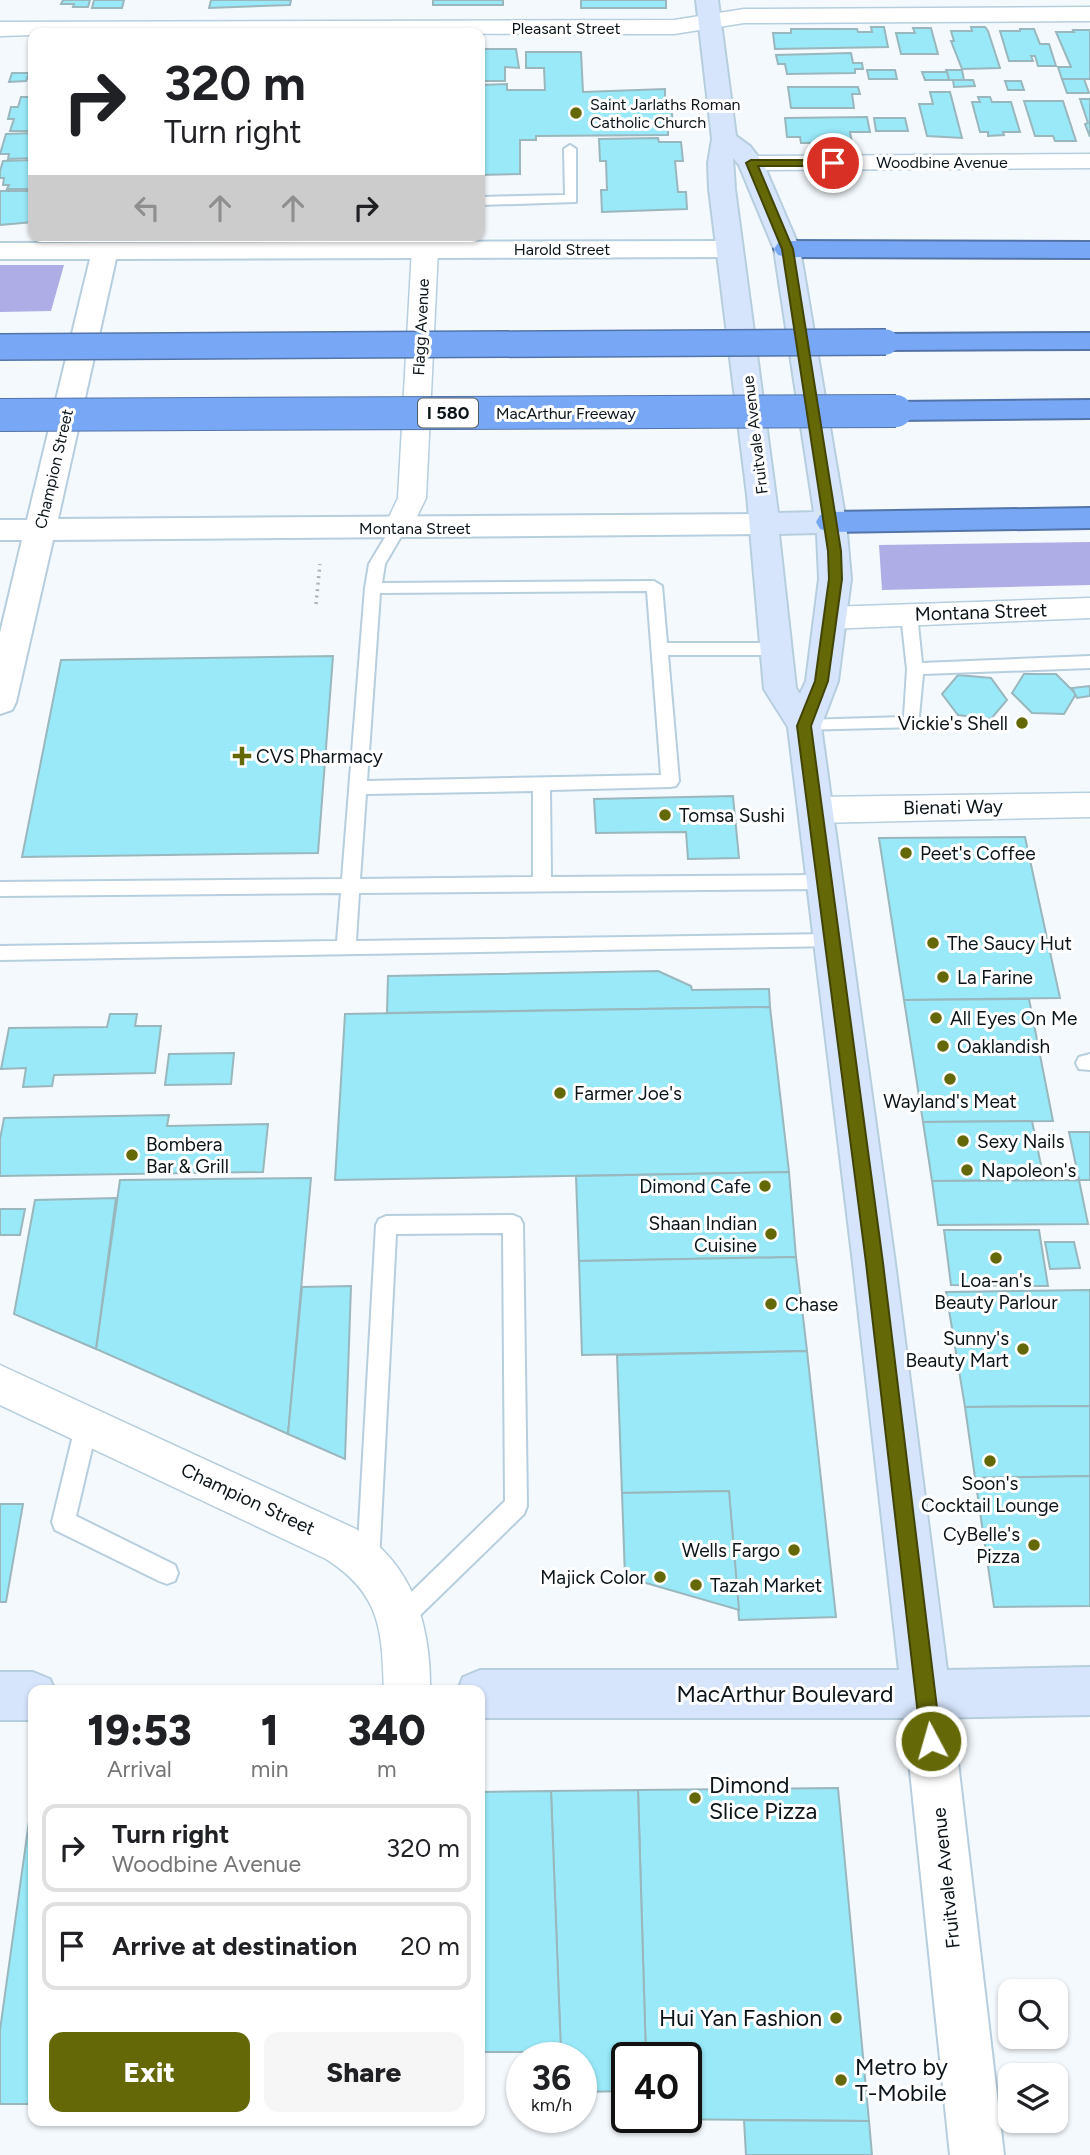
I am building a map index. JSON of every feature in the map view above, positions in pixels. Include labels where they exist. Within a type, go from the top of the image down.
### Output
[{"type":"highway","points":[[759,249],[1090,250]]},
{"type":"highway","points":[[0,347],[1090,341]]},
{"type":"highway","name":"MacArthur Freeway","points":[[0,415],[1090,410]]},
{"type":"highway","points":[[831,522],[1090,518]]},
{"type":"main road","name":"Fruitvale Avenue","points":[[708,11],[724,139],[720,163],[759,249],[738,294],[764,524],[774,649],[780,689],[804,726],[926,1694]]},
{"type":"main road","name":"Fruitvale Avenue","points":[[724,139],[741,151],[751,163],[759,249],[831,522],[835,579],[822,681],[804,726]]},
{"type":"main road","name":"Montana Street","points":[[764,524],[831,522]]},
{"type":"main road","points":[[768,579],[791,597],[829,618]]},
{"type":"main road","name":"MacArthur Boulevard","points":[[485,1694],[926,1694],[1090,1690]]},
{"type":"street","name":"Pleasant Street","points":[[0,29],[157,23],[660,28],[708,11],[744,16],[1090,14]]},
{"type":"street","name":"Woodbine Avenue","points":[[751,163],[1090,161]]},
{"type":"street","name":"Harold Street","points":[[0,251],[107,243],[425,243],[759,249]]},
{"type":"street","name":"Champion Street","points":[[0,702],[107,243]]},
{"type":"street","name":"Flagg Avenue","points":[[398,528],[412,498],[425,243]]},
{"type":"street","name":"Montana Street","points":[[0,530],[764,524]]},
{"type":"street","name":"Montana Street","points":[[829,618],[1090,608]]},
{"type":"street","name":"Bienati Way","points":[[816,810],[1090,805]]},
{"type":"street","name":"Champion Street","points":[[0,1384],[341,1544],[368,1562],[388,1591],[401,1618],[407,1651],[407,1685]]},
{"type":"street","name":"Fruitvale Avenue","points":[[926,1694],[977,2155]]},
{"type":"lane","points":[[485,201],[571,199],[569,149]]},
{"type":"lane","points":[[346,948],[373,588],[377,564],[398,528]]},
{"type":"lane","points":[[358,788],[670,781],[654,586],[373,588]]},
{"type":"lane","points":[[804,726],[912,723],[915,669],[909,615]]},
{"type":"lane","points":[[659,649],[774,649]]},
{"type":"lane","points":[[915,669],[1090,662]]},
{"type":"lane","points":[[541,784],[541,884]]},
{"type":"lane","points":[[0,889],[824,882]]},
{"type":"lane","points":[[0,953],[833,941]]},
{"type":"lane","points":[[368,1562],[386,1225],[513,1224],[516,1506],[401,1618]]},
{"type":"lane","points":[[87,1423],[63,1522],[167,1573]]},
{"type":"shaded area","points":[[0,265],[64,265],[51,311],[0,312]]},
{"type":"shaded area","points":[[1090,542],[1090,585],[882,590],[879,545]]},
{"type":"building","points":[[63,0],[90,0],[88,7],[73,7],[74,4],[61,4]]},
{"type":"building","points":[[94,0],[124,0],[122,8],[92,8]]},
{"type":"building","points":[[211,0],[291,0],[290,5],[209,8]]},
{"type":"building","points":[[433,0],[503,0],[503,5],[433,5]]},
{"type":"building","points":[[581,0],[666,0],[666,8],[581,8]]},
{"type":"building","points":[[871,27],[884,27],[888,47],[775,49],[773,33],[791,33],[791,29],[857,29],[858,32],[872,32]]},
{"type":"building","points":[[971,27],[985,27],[988,31],[1000,68],[962,69],[951,41],[954,41],[951,31],[972,31]]},
{"type":"building","points":[[913,28],[931,28],[938,54],[901,54],[896,33],[915,33]]},
{"type":"building","points":[[1034,29],[1040,44],[1049,44],[1056,66],[1038,66],[1035,56],[1031,56],[1033,61],[1009,61],[1000,31]]},
{"type":"building","points":[[1073,30],[1090,30],[1090,79],[1062,79],[1058,67],[1071,67],[1056,32],[1074,32]]},
{"type":"building","points":[[485,49],[516,49],[519,68],[505,67],[505,81],[485,81]]},
{"type":"building","name":"Saint Jarlaths Roman Catholic Church","points":[[526,52],[581,52],[583,92],[665,89],[665,100],[671,101],[673,126],[668,126],[668,135],[536,136],[536,140],[520,140],[520,174],[485,175],[485,85],[507,84],[507,90],[545,90],[544,68],[526,68]]},
{"type":"building","points":[[851,53],[853,63],[862,63],[863,69],[855,69],[855,73],[787,74],[785,64],[778,64],[776,55]]},
{"type":"building","points":[[867,70],[895,70],[897,79],[869,79]]},
{"type":"building","points":[[946,70],[962,70],[964,80],[949,80]]},
{"type":"building","points":[[922,72],[947,72],[949,80],[925,80]]},
{"type":"building","points":[[12,73],[28,73],[26,81],[9,82]]},
{"type":"building","points":[[1062,79],[1084,79],[1089,93],[1067,93]]},
{"type":"building","points":[[953,80],[973,80],[975,86],[954,87]]},
{"type":"building","points":[[1005,81],[1021,81],[1024,90],[1008,90]]},
{"type":"building","points":[[788,87],[858,87],[860,94],[852,94],[854,108],[791,108]]},
{"type":"building","points":[[930,92],[950,92],[962,138],[927,136],[919,104],[933,104]]},
{"type":"building","points":[[21,97],[28,97],[28,131],[10,131],[14,119],[8,119],[11,107],[18,107]]},
{"type":"building","points":[[978,97],[990,97],[992,102],[1011,102],[1020,132],[1003,132],[1004,135],[988,136],[988,132],[980,132],[972,102],[980,102]]},
{"type":"building","points":[[1080,99],[1090,99],[1090,137],[1085,124],[1088,123]]},
{"type":"building","points":[[1024,101],[1063,101],[1076,141],[1055,141],[1053,136],[1035,136]]},
{"type":"building","points":[[867,117],[870,132],[850,132],[852,143],[801,143],[800,137],[787,137],[785,118]]},
{"type":"building","points":[[874,118],[905,118],[908,131],[876,131]]},
{"type":"building","points":[[28,133],[28,158],[8,159],[9,154],[0,154],[6,134]]},
{"type":"building","points":[[658,138],[659,142],[681,142],[683,161],[675,161],[678,192],[686,192],[687,209],[602,212],[601,190],[607,190],[606,161],[600,161],[599,139]]},
{"type":"building","points":[[28,160],[28,189],[7,189],[9,185],[3,185],[4,178],[0,178],[0,171],[3,161]]},
{"type":"building","points":[[0,191],[28,191],[28,222],[0,225]]},
{"type":"building","points":[[333,656],[318,853],[22,857],[61,660]]},
{"type":"building","points":[[1024,674],[1056,674],[1076,694],[1064,714],[1032,713],[1012,693]]},
{"type":"building","points":[[958,675],[991,678],[1007,700],[991,719],[958,715],[942,694]]},
{"type":"building","points":[[1090,686],[1090,696],[1077,698],[1072,688]]},
{"type":"building","name":"Tomsa Sushi","points":[[733,796],[739,858],[688,859],[686,832],[596,833],[594,799]]},
{"type":"building","points":[[1025,837],[1060,998],[904,1000],[879,838]]},
{"type":"building","points":[[658,971],[691,986],[692,990],[769,989],[770,1007],[387,1013],[388,976]]},
{"type":"building","points":[[1029,999],[1053,1121],[923,1122],[904,1000]]},
{"type":"building","name":"Farmer Joe's","points":[[770,1007],[789,1172],[335,1180],[345,1014]]},
{"type":"building","points":[[110,1014],[137,1014],[135,1026],[161,1026],[155,1073],[54,1075],[52,1086],[23,1087],[26,1068],[1,1069],[9,1028],[107,1027]]},
{"type":"building","points":[[234,1053],[231,1084],[165,1085],[169,1054]]},
{"type":"building","name":"Bombera Bar & Grill","points":[[169,1115],[167,1126],[268,1124],[263,1172],[0,1176],[0,1139],[4,1118]]},
{"type":"building","points":[[1032,1121],[1044,1180],[932,1181],[923,1122]]},
{"type":"building","points":[[1069,1132],[1090,1132],[1090,1180],[1079,1180]]},
{"type":"building","points":[[789,1172],[796,1257],[579,1261],[576,1176]]},
{"type":"building","points":[[311,1178],[288,1434],[96,1349],[120,1180]]},
{"type":"building","points":[[1079,1180],[1088,1224],[938,1225],[932,1181]]},
{"type":"building","points":[[116,1198],[96,1349],[14,1314],[35,1200]]},
{"type":"building","points":[[0,1209],[25,1209],[20,1235],[0,1235]]},
{"type":"building","name":"Loa-an's Beauty Parlour","points":[[944,1230],[1039,1230],[1048,1286],[951,1285]]},
{"type":"building","points":[[1045,1242],[1074,1242],[1080,1268],[1050,1269]]},
{"type":"building","points":[[796,1257],[807,1351],[582,1355],[579,1261]]},
{"type":"building","points":[[351,1286],[345,1459],[288,1434],[302,1287]]},
{"type":"building","name":"Sunny's Beauty Mart","points":[[1090,1290],[1090,1406],[965,1407],[946,1292]]},
{"type":"building","points":[[807,1351],[836,1617],[739,1620],[729,1491],[622,1493],[617,1355]]},
{"type":"building","points":[[1090,1406],[1090,1476],[975,1478],[965,1407]]},
{"type":"building","points":[[1090,1476],[1090,1606],[994,1607],[975,1478]]},
{"type":"building","points":[[729,1491],[739,1610],[625,1577],[622,1493]]},
{"type":"building","points":[[0,1504],[23,1504],[6,1602],[0,1602]]},
{"type":"building","points":[[838,1788],[869,2121],[702,2119],[702,2042],[646,2042],[638,1790]]},
{"type":"building","points":[[638,1790],[646,2042],[611,2042],[611,2091],[597,2092],[597,2042],[560,2042],[551,1791]]},
{"type":"building","points":[[551,1791],[561,2042],[506,2042],[506,2052],[485,2052],[485,1792]]},
{"type":"building","points":[[28,1829],[28,2104],[0,2104],[0,2030]]},
{"type":"building","points":[[744,2120],[869,2121],[872,2155],[746,2155]]},
{"type":"place","name":"Saint Jarlaths Roman Catholic Church","points":[[576,113]]},
{"type":"place","name":"Vickie's Shell","points":[[1022,723]]},
{"type":"place","name":"CVS Pharmacy","points":[[242,756]]},
{"type":"place","name":"Tomsa Sushi","points":[[665,815]]},
{"type":"place","name":"Peet's Coffee","points":[[906,853]]},
{"type":"place","name":"The Saucy Hut","points":[[933,943]]},
{"type":"place","name":"La Farine","points":[[943,977]]},
{"type":"place","name":"All Eyes On Me","points":[[936,1018]]},
{"type":"place","name":"Oaklandish","points":[[943,1046]]},
{"type":"place","name":"Wayland's Meat","points":[[950,1079]]},
{"type":"place","name":"Farmer Joe's","points":[[560,1093]]},
{"type":"place","name":"Sexy Nails","points":[[963,1141]]},
{"type":"place","name":"Bombera Bar & Grill","points":[[132,1155]]},
{"type":"place","name":"Napoleon's","points":[[967,1170]]},
{"type":"place","name":"Dimond Cafe","points":[[765,1186]]},
{"type":"place","name":"Shaan Indian Cuisine","points":[[771,1234]]},
{"type":"place","name":"Loa-an's Beauty Parlour","points":[[996,1258]]},
{"type":"place","name":"Chase","points":[[771,1304]]},
{"type":"place","name":"Sunny's Beauty Mart","points":[[1023,1349]]},
{"type":"place","name":"Soon's Cocktail Lounge","points":[[990,1461]]},
{"type":"place","name":"CyBelle's Pizza","points":[[1034,1545]]},
{"type":"place","name":"Wells Fargo","points":[[794,1550]]},
{"type":"place","name":"Majick Color","points":[[660,1577]]},
{"type":"place","name":"Tazah Market","points":[[696,1585]]},
{"type":"place","name":"Dimond Slice Pizza","points":[[695,1798]]},
{"type":"place","name":"Hui Yan Fashion","points":[[836,2018]]},
{"type":"place","name":"Metro by T-Mobile","points":[[841,2080]]},
{"type":"route","points":[[833,163],[751,163],[781,229],[787,249],[831,522],[835,579],[822,681],[804,726],[874,1263],[931,1741]]}]
